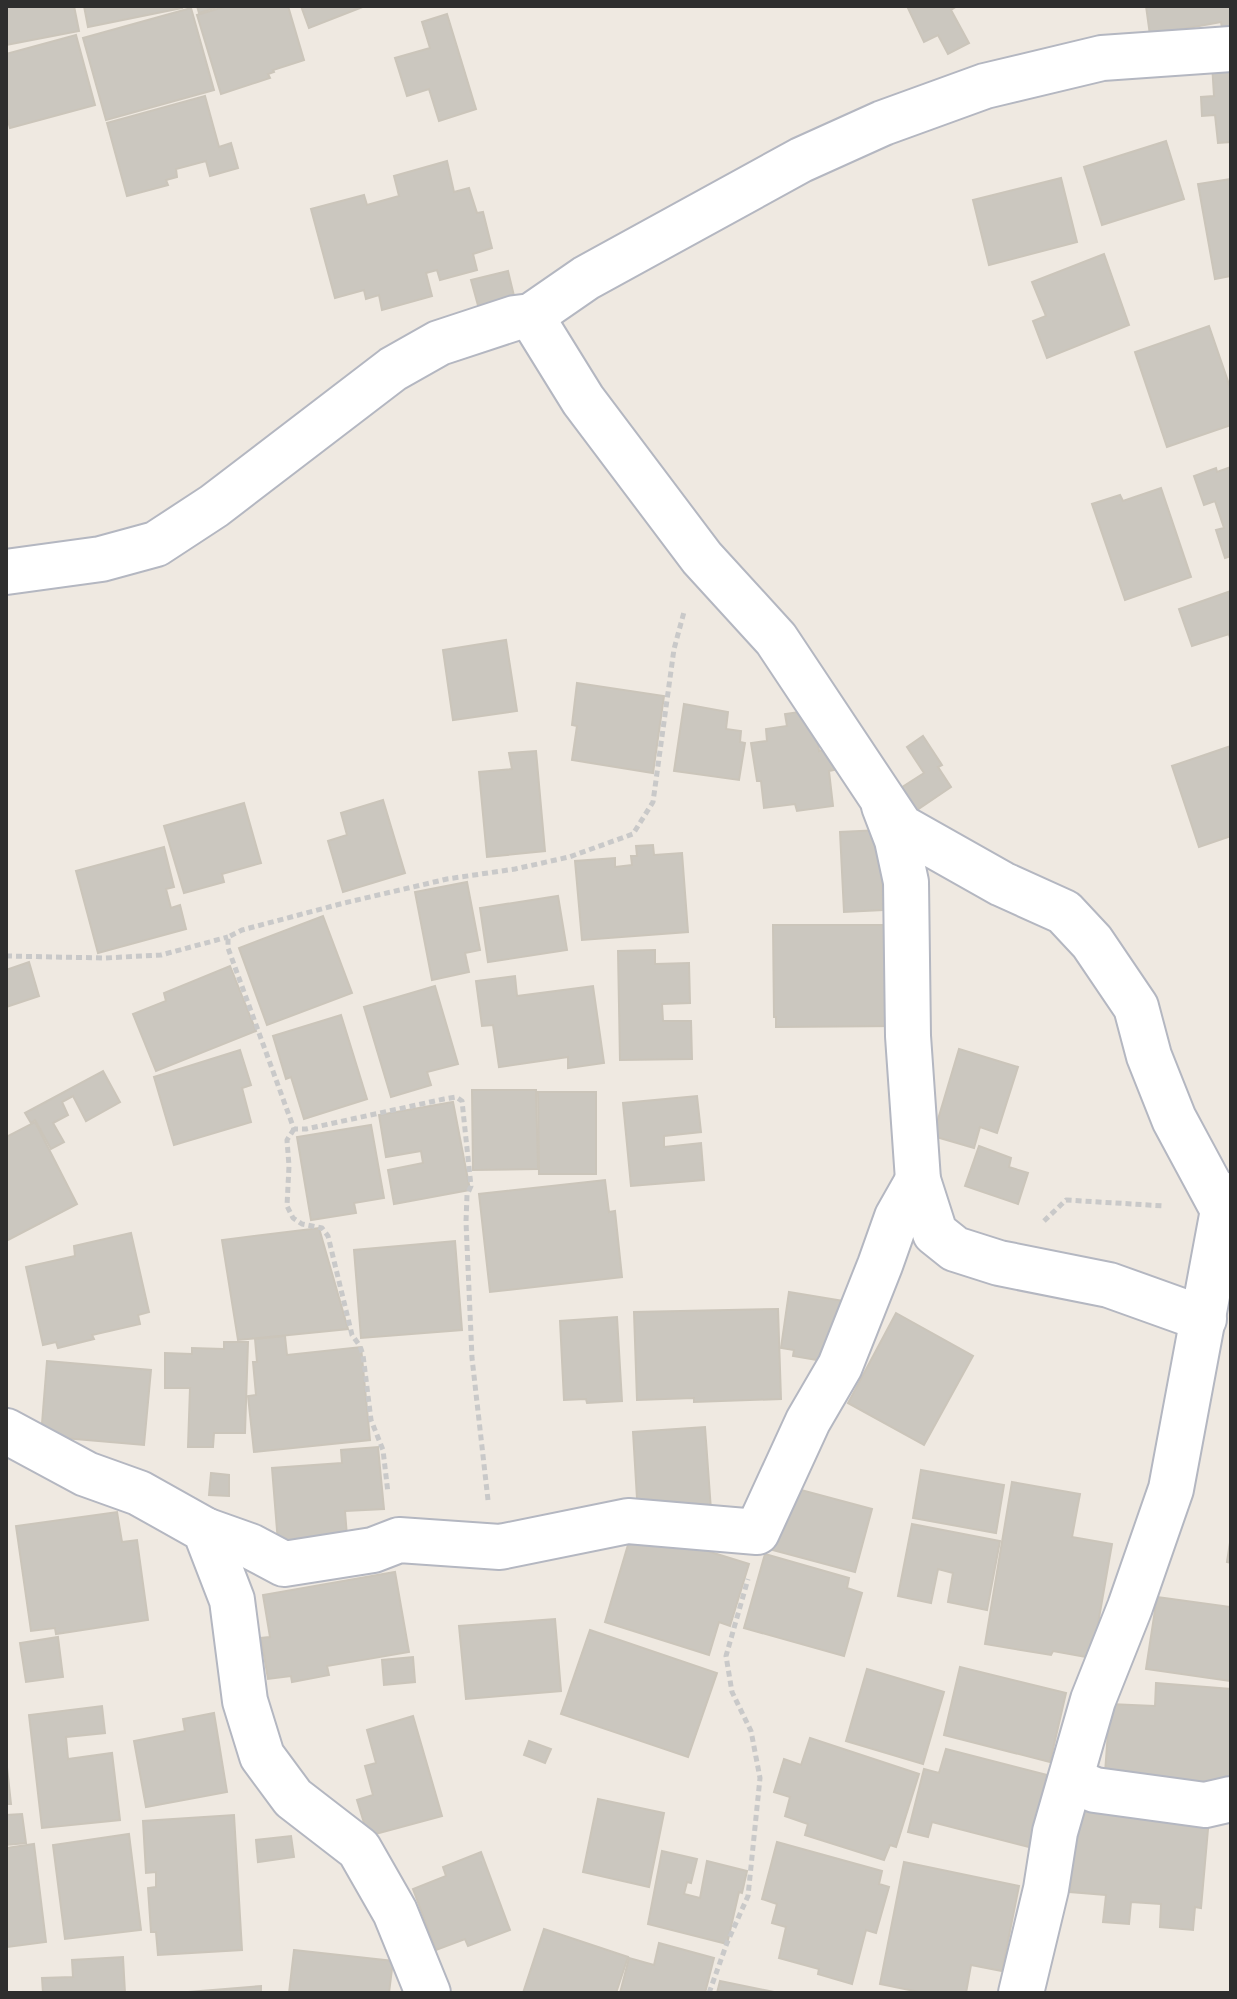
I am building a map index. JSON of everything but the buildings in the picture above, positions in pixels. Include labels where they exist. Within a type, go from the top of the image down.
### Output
[{"type":"street","points":[[6,572],[101,559],[156,544],[214,506],[393,369],[439,343],[515,318],[531,316],[586,278],[801,160],[883,123],[985,86],[1102,58],[1231,49]]},
{"type":"street","points":[[531,316],[583,400],[687,534],[702,558],[776,639],[901,827],[1002,884],[1064,912],[1092,942],[1136,1007],[1149,1056],[1174,1119],[1227,1202],[1171,1489],[1130,1607],[1093,1700],[1055,1832],[1046,1889],[1021,1993]]},
{"type":"street","points":[[880,794],[897,840],[906,882],[908,1036],[918,1180],[935,1233],[955,1249],[999,1263],[1109,1285],[1204,1319]]},
{"type":"street","points":[[6,1431],[86,1474],[139,1493],[205,1530],[250,1546],[284,1564],[373,1550],[399,1540],[500,1547],[628,1521],[757,1532],[808,1421],[840,1366],[897,1217],[918,1180]]},
{"type":"street","points":[[205,1530],[232,1600],[245,1701],[262,1756],[293,1798],[359,1849],[395,1912],[428,1993]]},
{"type":"street","points":[[1071,1780],[1095,1790],[1205,1805],[1231,1799]]},
{"type":"path","points":[[6,956],[105,958],[161,955],[344,903],[447,879],[569,857],[633,834],[653,802],[674,649],[702,558]]},
{"type":"path","points":[[228,937],[228,948],[294,1129]]},
{"type":"path","points":[[294,1129],[444,1099],[456,1097],[462,1101],[471,1186],[467,1195],[466,1222],[472,1358],[480,1416],[483,1474],[500,1547]]},
{"type":"path","points":[[294,1129],[287,1140],[287,1206],[293,1218],[302,1224],[322,1228],[328,1236],[352,1335],[363,1355],[371,1420],[383,1450],[390,1517],[399,1540]]},
{"type":"path","points":[[999,1263],[1066,1200],[1227,1202]]},
{"type":"path","points":[[709,1993],[748,1896],[754,1842],[760,1778],[751,1731],[732,1692],[726,1656],[753,1566],[757,1532]]}]
